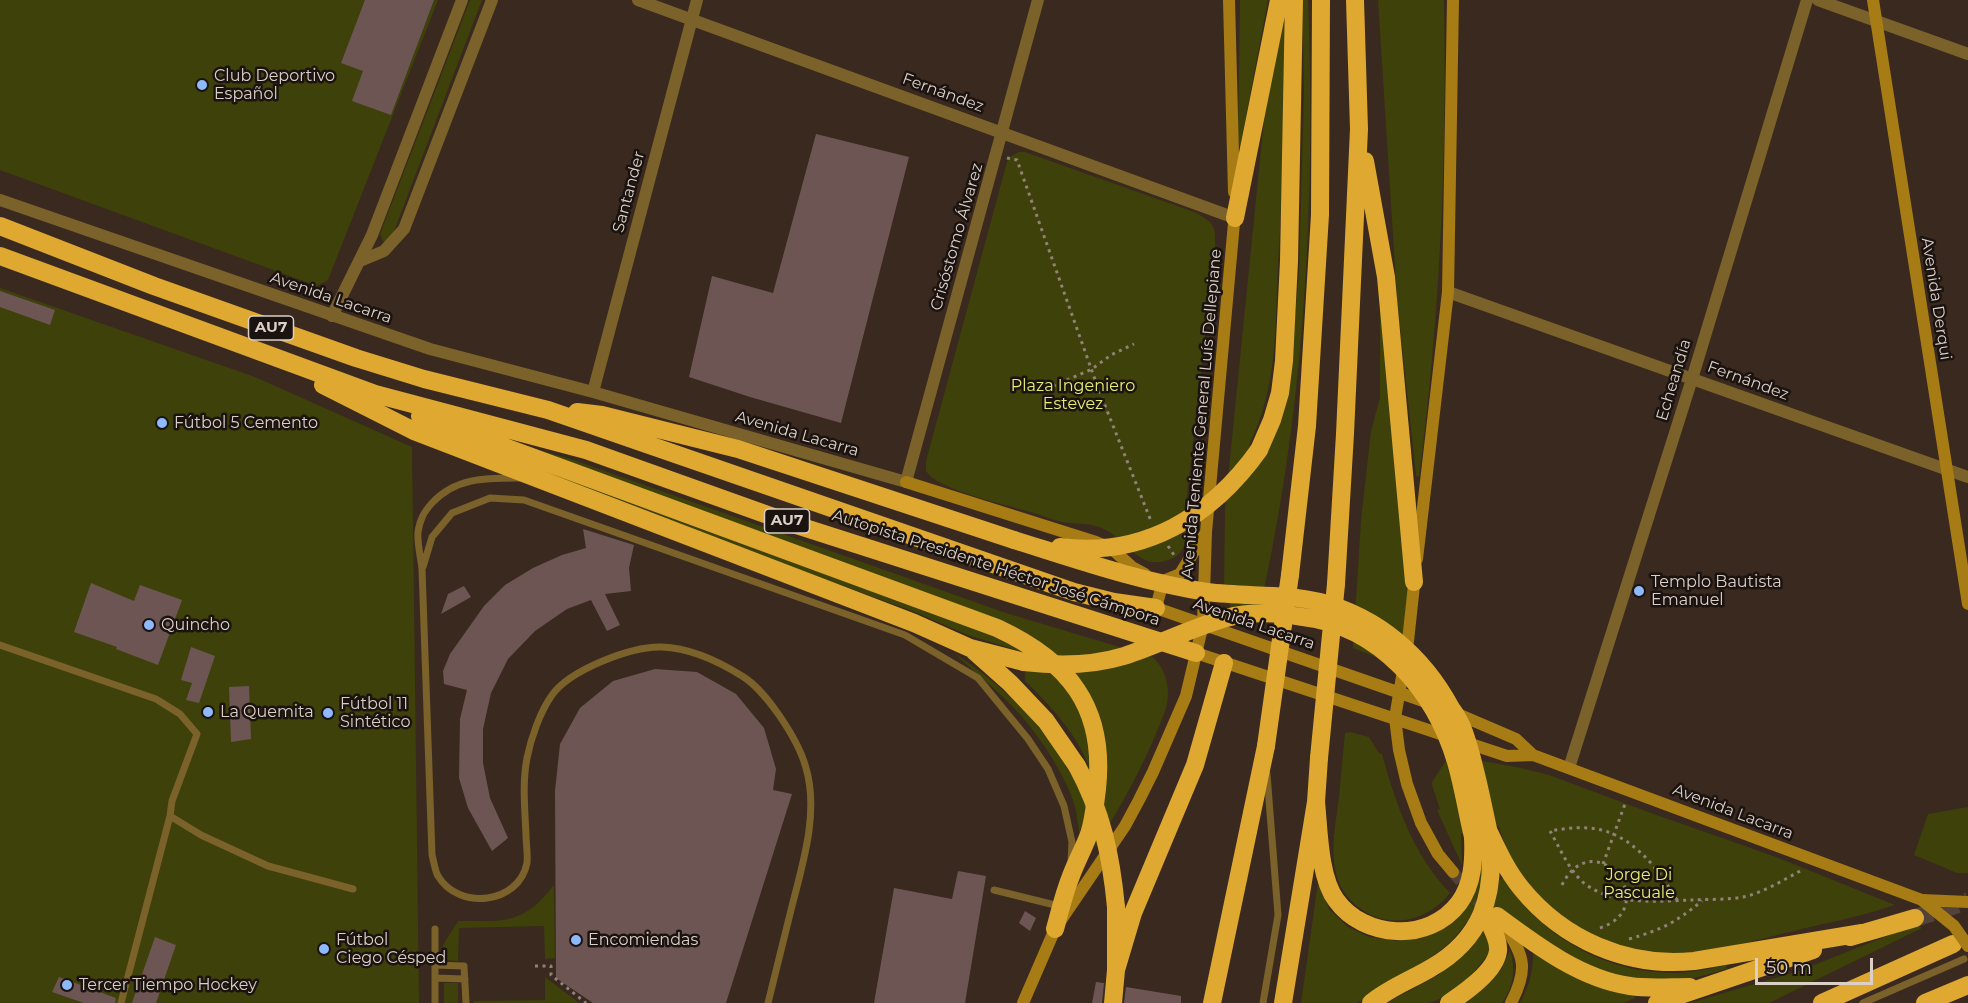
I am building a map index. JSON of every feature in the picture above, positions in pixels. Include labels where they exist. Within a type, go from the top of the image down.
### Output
[{"type":"highway","points":[[1235,218],[1279,0]]},
{"type":"highway","points":[[1014,540],[1071,548],[1101,548],[1142,540],[1175,528],[1214,501],[1244,472],[1259,450],[1272,420],[1280,393],[1284,362],[1289,261],[1294,0]]},
{"type":"highway","points":[[1212,1003],[1266,750],[1290,575],[1307,426],[1320,215],[1321,0]]},
{"type":"highway","points":[[1283,1003],[1316,802],[1336,584],[1359,129],[1355,0]]},
{"type":"highway","points":[[1359,129],[1386,277],[1414,582]]},
{"type":"highway","name":"Autopista Presidente Héctor José Cámpora","points":[[0,225],[154,286],[356,358],[424,379],[548,410],[1074,592],[1114,602],[1156,608]]},
{"type":"highway","name":"Autopista Presidente Héctor José Cámpora","points":[[0,256],[375,394],[586,450],[793,524],[1196,654]]},
{"type":"highway","points":[[247,347],[414,431],[914,623],[978,650],[1024,662],[1056,666],[1099,662],[1122,656],[1226,618],[1256,613],[1318,618],[1339,625],[1384,651],[1416,681],[1446,734],[1484,833],[1520,887],[1553,920],[1579,938],[1613,953],[1637,960],[1669,964],[1862,933]]},
{"type":"highway","points":[[375,394],[440,424],[997,628],[1021,639],[1055,663],[1072,681],[1085,704],[1096,736],[1098,778],[1089,836],[1070,878],[1056,929]]},
{"type":"highway","points":[[548,410],[602,415],[738,449],[1014,540],[1149,581],[1208,592],[1299,598],[1321,602],[1372,623],[1395,638],[1425,669],[1445,696],[1464,731],[1491,880],[1484,910],[1472,930],[1446,958],[1389,990],[1371,1003]]},
{"type":"highway","points":[[978,650],[1046,721],[1077,766],[1089,789],[1100,818],[1112,866],[1116,907],[1116,970],[1113,1003]]},
{"type":"highway","points":[[1116,970],[1133,913],[1195,765],[1224,663]]},
{"type":"highway","points":[[1316,802],[1326,878],[1335,899],[1352,918],[1372,927],[1393,932],[1433,924],[1446,916],[1460,902],[1472,874],[1484,833]]},
{"type":"highway","points":[[1657,1003],[1862,933],[1915,918]]},
{"type":"highway","points":[[1495,919],[1577,971],[1629,986],[1704,986]]},
{"type":"highway","points":[[1449,1003],[1479,981],[1493,964],[1498,948],[1495,919]]},
{"type":"highway","points":[[1822,1003],[1960,945]]},
{"type":"highway","points":[[1925,1003],[1968,985]]},
{"type":"street","points":[[332,316],[372,235],[462,0]]},
{"type":"street","points":[[360,261],[384,251],[404,229],[492,0]]},
{"type":"street","name":"Fernández","points":[[639,0],[1235,218]]},
{"type":"street","name":"Santander","points":[[593,392],[697,0]]},
{"type":"street","name":"Crisóstomo Álvarez","points":[[906,482],[1038,0]]},
{"type":"street","name":"Avenida Teniente General Luís Dellepiane","points":[[1023,1003],[1056,929],[1125,826],[1154,772],[1186,696],[1203,624],[1206,532],[1235,218],[1229,0]]},
{"type":"street","points":[[1453,0],[1448,292],[1408,641],[1395,718],[1407,784],[1421,823],[1438,854],[1453,872]]},
{"type":"street","name":"Echeandía","points":[[1569,768],[1692,379],[1807,0]]},
{"type":"street","points":[[1818,0],[1968,54]]},
{"type":"street","name":"Avenida Derqui","points":[[1873,0],[1968,604]]},
{"type":"street","name":"Avenida Lacarra","points":[[0,200],[430,349],[593,392],[906,482],[1096,542],[1119,554],[1132,567],[1164,581]]},
{"type":"street","name":"Fernández","points":[[1448,292],[1968,477]]},
{"type":"street","points":[[1156,608],[1164,581],[1180,574],[1206,532]]},
{"type":"street","name":"Avenida Lacarra","points":[[1156,608],[1458,713],[1516,739],[1533,755]]},
{"type":"street","name":"Avenida Lacarra","points":[[1196,654],[1508,756],[1533,755],[1922,900],[1968,902]]},
{"type":"street","name":"Avenida Lacarra","points":[[1922,900],[1954,926],[1960,945]]},
{"type":"street","points":[[1495,919],[1521,952],[1523,964],[1519,987],[1511,1003]]},
{"type":"lane","points":[[537,478],[483,478],[456,484],[436,499],[423,514],[418,534],[422,569],[432,855],[438,876],[459,894],[480,900],[498,896],[518,883],[527,863],[523,789],[527,758],[539,722],[552,694],[573,675],[598,662],[631,652],[661,647],[696,653],[727,667],[751,682],[792,733],[806,768],[810,803],[808,843],[768,1003]]},
{"type":"lane","points":[[422,569],[432,537],[452,513],[490,498],[524,500],[905,635],[978,678],[1028,739],[1047,769],[1064,806],[1072,842],[1070,878]]},
{"type":"lane","points":[[0,645],[156,699],[180,714],[196,734],[172,801],[122,1003]]},
{"type":"lane","points":[[1263,1003],[1278,915],[1266,750]]},
{"type":"lane","points":[[170,816],[211,841],[268,866],[352,889]]},
{"type":"lane","points":[[994,890],[1062,907]]},
{"type":"lane","points":[[435,929],[435,1003]]},
{"type":"lane","points":[[1863,1003],[1964,959]]},
{"type":"lane","points":[[435,965],[464,966],[466,1003]]},
{"type":"lane","points":[[435,978],[465,979]]},
{"type":"path","points":[[996,157],[1017,160],[1120,445],[1149,517],[1155,526]]},
{"type":"path","points":[[1053,386],[1092,369],[1111,355],[1134,344]]},
{"type":"path","points":[[1166,543],[1177,560]]},
{"type":"path","points":[[1603,864],[1630,791]]},
{"type":"path","points":[[1677,900],[1650,861],[1614,834],[1590,828],[1550,831],[1572,870],[1585,884],[1601,892],[1645,901],[1704,900],[1744,897],[1819,862]]},
{"type":"path","points":[[1562,885],[1572,870],[1586,863],[1603,864],[1616,871],[1623,879],[1627,898],[1623,910],[1617,919],[1599,928]]},
{"type":"path","points":[[1621,941],[1657,931],[1674,923],[1704,900]]},
{"type":"path","points":[[535,966],[551,966],[551,975],[586,1003]]},
{"type":"green space","name":"Club Deportivo Español","points":[[0,0],[438,0],[328,280],[317,286],[0,170]]},
{"type":"green space","points":[[470,0],[482,0],[393,234],[386,242],[383,241],[380,234]]},
{"type":"green space","points":[[1240,0],[1268,0],[1240,148],[1238,137]]},
{"type":"green space","points":[[1302,0],[1308,0],[1310,79],[1308,236],[1303,315],[1286,471],[1256,625],[1242,621],[1230,606],[1224,587],[1225,508],[1267,90],[1284,14],[1286,22],[1284,114],[1275,334],[1265,401],[1249,445],[1266,452],[1295,315],[1299,271],[1304,90]]},
{"type":"green space","points":[[1378,0],[1444,0],[1443,179],[1437,299],[1419,477],[1416,476],[1397,298]]},
{"type":"green space","name":"Plaza Ingeniero Estevez","points":[[1025,152],[1194,212],[1207,219],[1215,231],[1215,251],[1186,503],[1186,538],[1184,546],[1174,558],[1160,562],[1148,561],[1137,555],[1111,533],[1099,527],[1062,522],[972,496],[943,484],[926,471],[926,461],[1007,162],[1011,156]]},
{"type":"green space","name":"La Quemita","points":[[0,288],[255,377],[412,447],[419,1003],[0,1003]]},
{"type":"green space","points":[[1380,291],[1408,586],[1408,608],[1399,655],[1386,661],[1353,648],[1361,520],[1371,431],[1380,398]]},
{"type":"green space","points":[[420,423],[1017,644],[1060,677],[1077,701],[1092,744],[1086,811],[1079,834],[1076,810],[1071,795],[1039,739],[1020,714],[953,652],[1019,705],[1046,737],[1070,773],[1089,767],[1070,732],[1053,710],[1025,681],[1026,653],[968,635],[915,612],[615,503]]},
{"type":"green space","points":[[518,444],[574,460],[1006,613],[1153,657],[1160,665],[1166,679],[1168,699],[1166,709],[1135,778],[1095,848],[1106,759],[1063,661]]},
{"type":"green space","points":[[1350,732],[1369,737],[1378,752],[1382,754],[1407,828],[1426,862],[1450,893],[1438,906],[1415,918],[1385,919],[1367,913],[1348,897],[1340,885],[1336,872],[1334,842],[1345,733]]},
{"type":"green space","name":"Jorge Di Pascuale","points":[[1461,757],[1549,775],[1776,857],[1895,905],[1854,917],[1709,950],[1663,954],[1620,946],[1579,928],[1543,900],[1516,866],[1498,825],[1461,834],[1462,865],[1437,810],[1440,809],[1432,785],[1445,762]]},
{"type":"green space","points":[[1968,807],[1968,873],[1957,873],[1914,855],[1928,814]]},
{"type":"green space","points":[[1484,859],[1479,896],[1473,912],[1454,938],[1443,948],[1357,1003],[1301,1003],[1318,882],[1320,882],[1329,909],[1348,927],[1369,937],[1399,941],[1430,934],[1476,889]]},
{"type":"green space","points":[[1503,878],[1519,899],[1556,934],[1601,959],[1650,972],[1683,973],[1726,965],[1727,969],[1694,978],[1655,982],[1592,970],[1515,920],[1467,979],[1443,997],[1429,1003],[1386,1003],[1437,976],[1465,953],[1499,880]]},
{"type":"green space","points":[[554,885],[555,958],[545,959],[544,926],[459,928],[458,961],[444,960],[443,945],[458,921],[512,918],[533,908]]},
{"type":"green space","points":[[1917,924],[1922,928],[1769,1003],[1690,1003],[1799,971]]},
{"type":"green space","points":[[1510,950],[1513,977],[1502,1003],[1462,1003],[1501,970]]},
{"type":"green space","points":[[1533,951],[1634,995],[1635,998],[1624,1003],[1520,1003],[1530,978]]},
{"type":"green space","points":[[545,977],[579,1003],[474,1003],[474,1001],[545,1000]]},
{"type":"green space","points":[[444,983],[458,983],[458,1003],[444,1003]]},
{"type":"building","points":[[365,0],[434,0],[391,115],[352,101],[363,71],[341,63]]},
{"type":"building","points":[[816,134],[909,157],[841,423],[689,377],[712,276],[773,293]]},
{"type":"building","points":[[0,291],[55,310],[50,325],[0,307]]},
{"type":"building","points":[[583,529],[634,545],[629,568],[631,591],[605,594],[620,625],[607,631],[591,600],[567,609],[535,631],[508,659],[491,693],[483,729],[483,763],[490,798],[508,838],[492,851],[468,808],[459,778],[460,719],[467,690],[444,684],[443,671],[450,654],[484,606],[505,585],[533,568],[562,555],[586,548]]},
{"type":"building","points":[[91,583],[134,601],[140,585],[182,600],[158,665],[74,632]]},
{"type":"building","points":[[464,586],[471,597],[441,614],[448,594]]},
{"type":"building","points":[[191,647],[215,656],[199,703],[186,700],[192,683],[181,680]]},
{"type":"building","points":[[655,669],[697,672],[736,694],[764,728],[776,769],[773,790],[792,794],[726,1003],[593,1003],[556,978],[555,791],[560,744],[580,708],[613,681]]},
{"type":"building","points":[[249,686],[251,739],[231,742],[229,687]]},
{"type":"building","points":[[958,871],[986,876],[965,1003],[874,1003],[894,888],[952,899]]},
{"type":"building","points":[[1025,911],[1036,918],[1030,931],[1019,923]]},
{"type":"building","points":[[155,937],[176,945],[156,1003],[132,1003]]},
{"type":"building","name":"Tercer Tiempo Hockey","points":[[59,977],[116,998],[115,1003],[84,1003],[52,992]]},
{"type":"building","points":[[1096,982],[1104,983],[1102,1003],[1092,1003]]},
{"type":"building","points":[[1126,987],[1181,996],[1181,1003],[1124,1003]]},
{"type":"tunnel","points":[[1453,872],[1476,899],[1489,910]]},
{"type":"tunnel","points":[[1915,918],[1968,901]]},
{"type":"place","name":"Club Deportivo Español","points":[[202,85]]},
{"type":"place","name":"Fútbol 5 Cemento","points":[[162,423]]},
{"type":"place","name":"Templo Bautista Emanuel","points":[[1639,591]]},
{"type":"place","name":"Quincho","points":[[149,625]]},
{"type":"place","name":"La Quemita","points":[[208,712]]},
{"type":"place","name":"Fútbol 11 Sintético","points":[[328,713]]},
{"type":"place","name":"Encomiendas","points":[[576,940]]},
{"type":"place","name":"Fútbol Ciego Césped","points":[[324,949]]},
{"type":"place","name":"Tercer Tiempo Hockey","points":[[67,985]]}]
